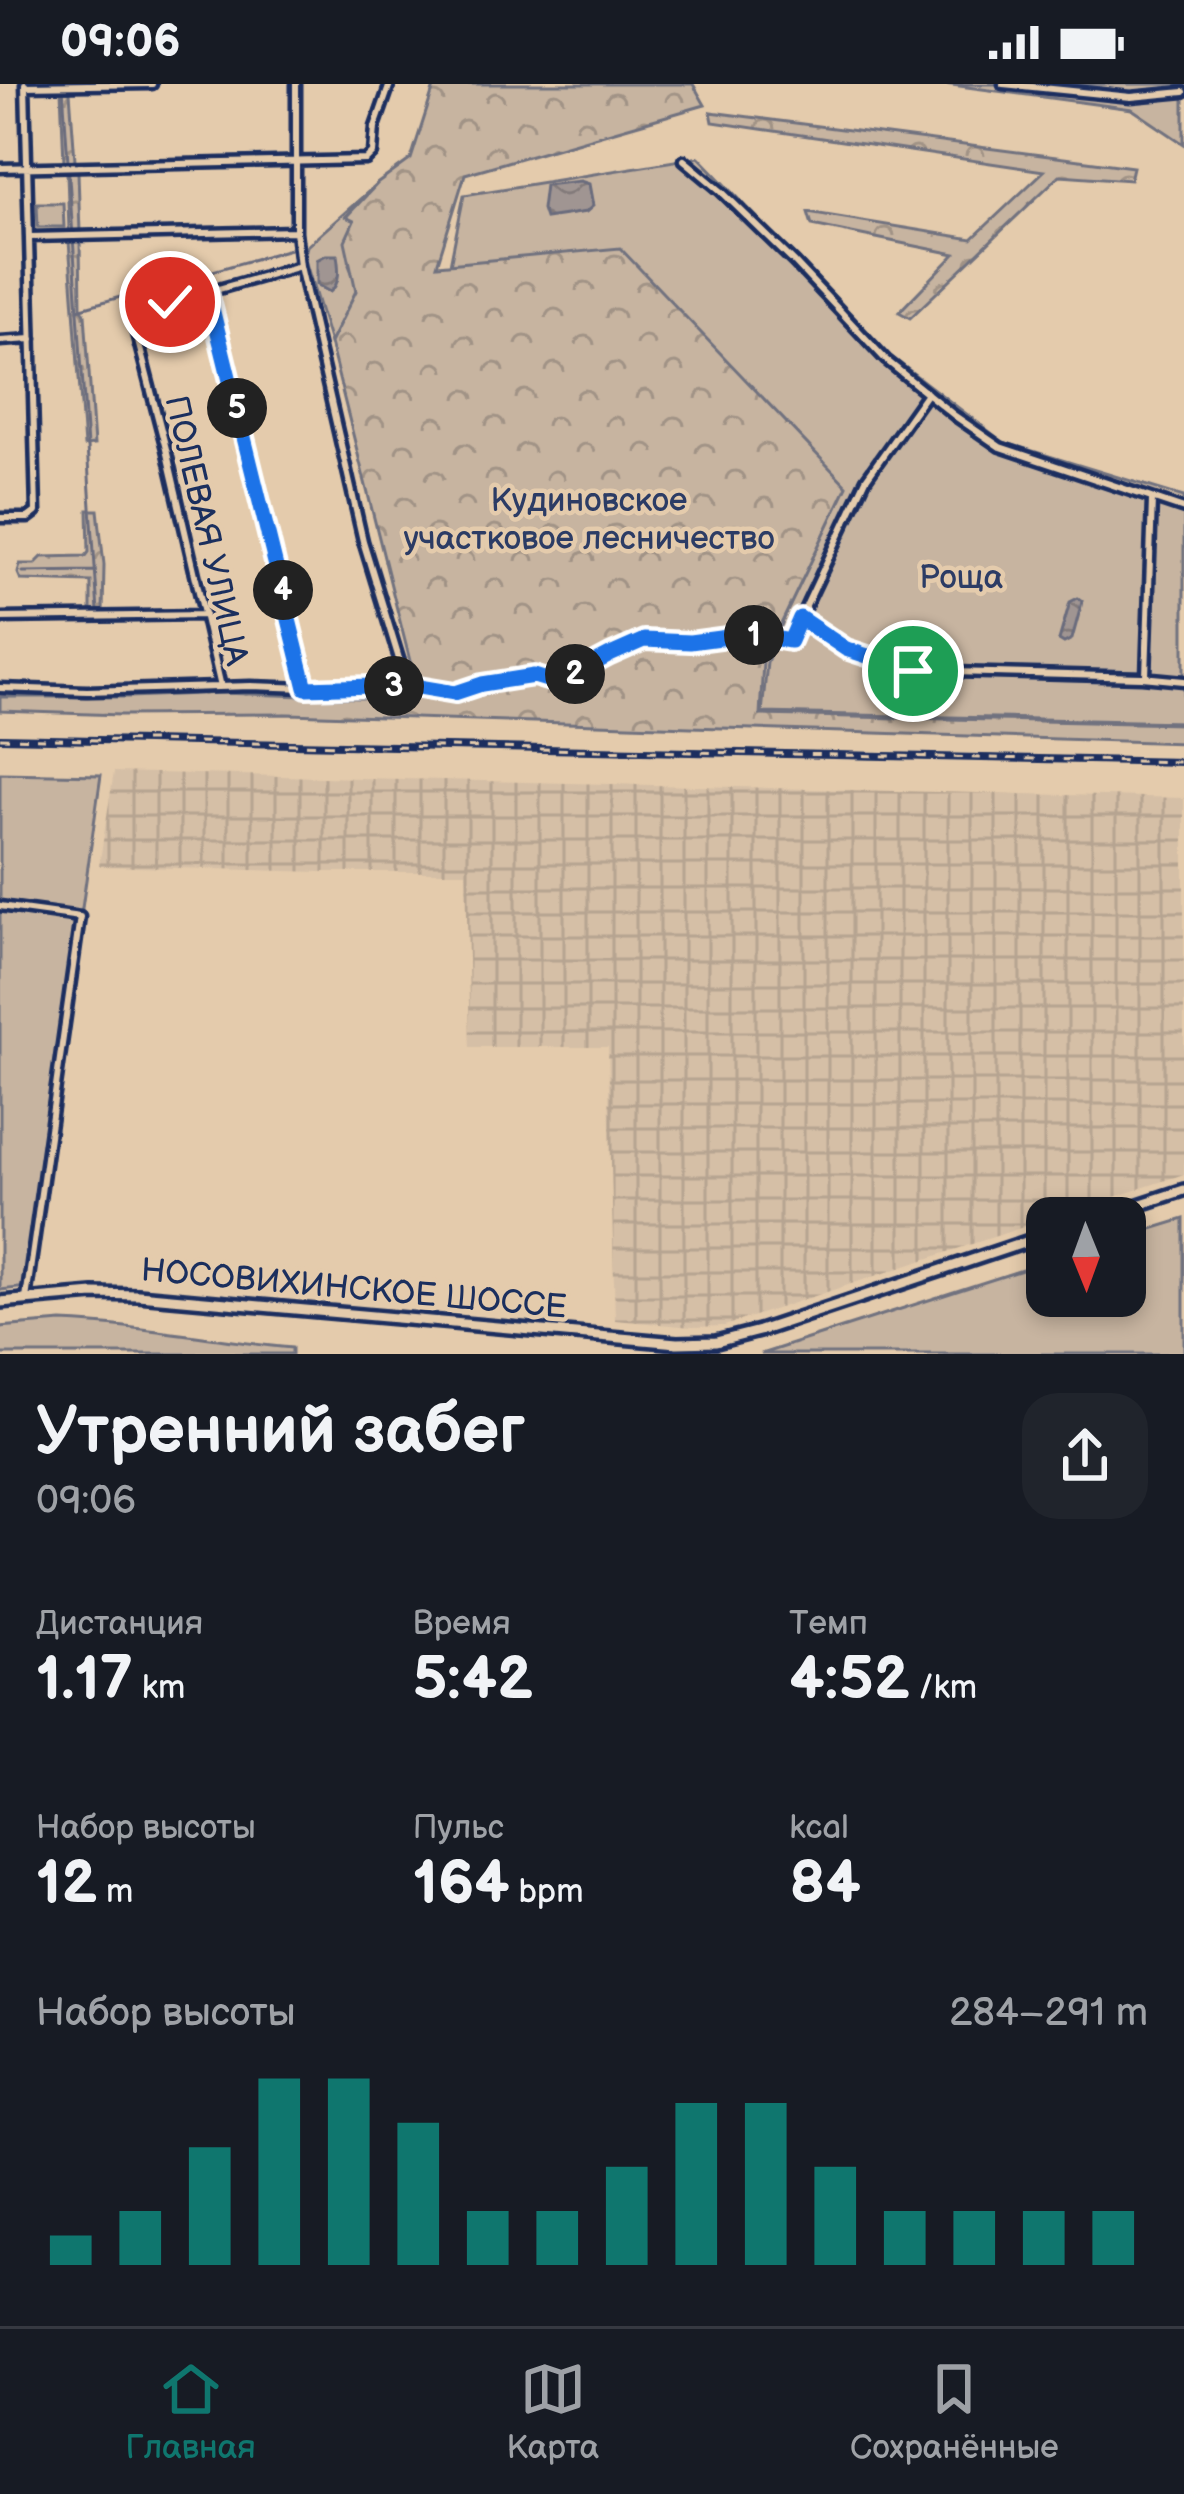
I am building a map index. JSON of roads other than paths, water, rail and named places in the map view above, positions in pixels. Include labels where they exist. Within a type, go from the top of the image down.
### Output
[{"type":"main road","points":[[1146,1203],[1184,1190]]},
{"type":"main road","name":"НОСОВИХИНСКОЕ ШОССЕ","points":[[0,1302],[138,1295],[716,1348],[1026,1242]]},
{"type":"street","points":[[0,518],[28,518],[36,512],[25,85],[152,84]]},
{"type":"street","points":[[296,84],[300,266],[364,541],[407,685]]},
{"type":"street","points":[[0,168],[366,160],[371,157],[375,127],[390,84]]},
{"type":"street","points":[[1003,84],[1130,97],[1184,92]]},
{"type":"street","points":[[684,160],[781,249],[886,360],[1000,447],[1184,509]]},
{"type":"street","points":[[30,237],[296,231]]},
{"type":"street","points":[[300,266],[208,292],[306,688]]},
{"type":"street","name":"ПОЛЕВАЯ УЛИЦА","points":[[208,292],[131,314],[220,687]]},
{"type":"street","points":[[0,341],[32,339]]},
{"type":"street","points":[[0,688],[87,691],[407,685],[455,693],[534,676],[557,683],[644,640],[690,642],[750,634],[790,641],[866,478],[927,393]]},
{"type":"street","points":[[1146,677],[1152,500]]},
{"type":"street","points":[[0,618],[206,615]]},
{"type":"street","points":[[800,618],[846,649],[913,671],[1184,681]]},
{"type":"street","points":[[0,906],[80,917],[26,1299]]},
{"type":"water","points":[[589,184],[593,206],[586,212],[545,218],[545,185]]},
{"type":"water","points":[[337,255],[338,280],[330,292],[317,285],[317,260]]},
{"type":"water","points":[[1082,601],[1072,639],[1064,643],[1059,640],[1070,602]]},
{"type":"waterway","points":[[63,87],[98,612]]},
{"type":"waterway","points":[[78,309],[290,249]]},
{"type":"waterway","points":[[23,572],[94,571]]},
{"type":"railway","points":[[0,738],[1184,762]]},
{"type":"park label","name":"Кудиновское участковое лесничество","points":[[589,518]]},
{"type":"park label","name":"Роща","points":[[961,576]]}]
